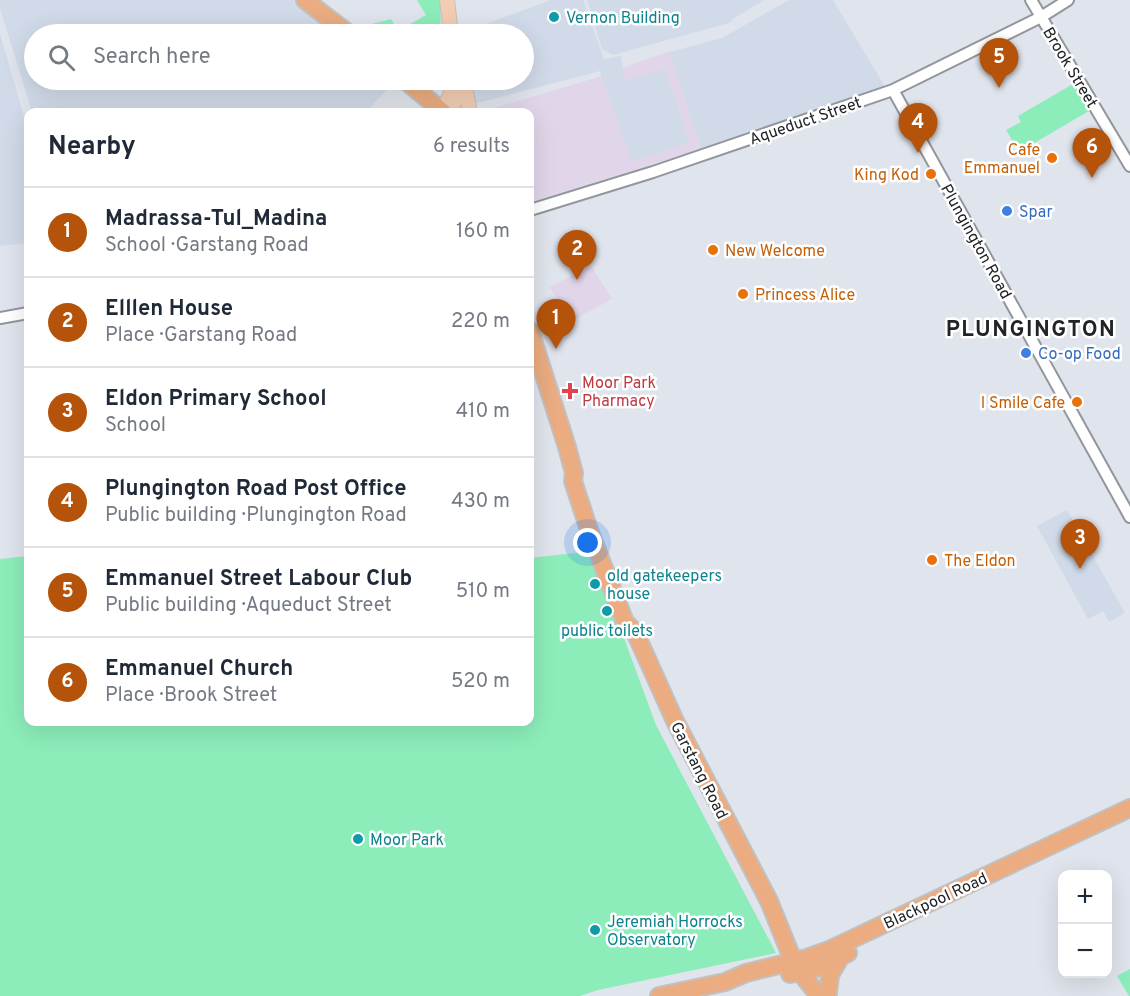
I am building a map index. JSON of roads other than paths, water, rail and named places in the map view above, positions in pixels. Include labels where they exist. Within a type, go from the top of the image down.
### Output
[{"type":"highway","points":[[305,0],[336,24]]},
{"type":"highway","points":[[417,90],[438,108]]},
{"type":"highway","name":"Garstang Road","points":[[534,344],[574,473],[584,486],[635,620],[635,632],[675,721],[804,965]]},
{"type":"highway","name":"Blackpool Road","points":[[659,996],[735,979],[746,973],[767,968],[804,965],[849,940],[1130,808]]},
{"type":"highway","name":"Blackpool Road","points":[[735,979],[755,981],[841,956],[1130,818]]},
{"type":"highway","name":"Garstang Road","points":[[771,906],[784,938],[825,995]]},
{"type":"highway","points":[[767,968],[781,952],[784,938]]},
{"type":"highway","points":[[825,995],[830,975],[841,956]]},
{"type":"main road","points":[[447,0],[450,24]]},
{"type":"main road","points":[[445,108],[452,90]]},
{"type":"main road","points":[[450,108],[461,90]]},
{"type":"main road","points":[[465,90],[469,108]]},
{"type":"street","name":"Brook Street","points":[[1031,0],[1130,166]]},
{"type":"street","name":"Aqueduct Street","points":[[534,209],[653,172],[893,90],[1041,16],[1068,0]]},
{"type":"street","name":"Plungington Road","points":[[893,90],[1130,517]]},
{"type":"street","points":[[0,318],[24,314]]},
{"type":"place","name":"Vernon Building","points":[[554,17]]},
{"type":"place","name":"Emmanuel Street Labour Club","points":[[999,88]]},
{"type":"place","name":"Plungington Road Post Office","points":[[918,153]]},
{"type":"place","name":"Cafe Emmanuel","points":[[1052,158]]},
{"type":"place","name":"King Kod","points":[[931,174]]},
{"type":"place","name":"Emmanuel Church","points":[[1092,178]]},
{"type":"place","name":"Spar","points":[[1007,211]]},
{"type":"place","name":"New Welcome","points":[[713,250]]},
{"type":"place","name":"Elllen House","points":[[577,280]]},
{"type":"place","name":"Princess Alice","points":[[743,294]]},
{"type":"place","name":"Madrassa-Tul_Madina","points":[[556,349]]},
{"type":"place","name":"Co-op Food","points":[[1026,353]]},
{"type":"place","name":"Moor Park Pharmacy","points":[[570,391]]},
{"type":"place","name":"I Smile Cafe","points":[[1077,402]]},
{"type":"place","name":"The Eldon","points":[[932,560]]},
{"type":"place","name":"Eldon Primary School","points":[[1080,569]]},
{"type":"place","name":"old gatekeepers house","points":[[595,584]]},
{"type":"place","name":"public toilets","points":[[607,611]]},
{"type":"place","name":"Moor Park","points":[[358,839]]},
{"type":"place","name":"Jeremiah Horrocks Observatory","points":[[595,930]]},
{"type":"district","name":"PLUNGINGTON","points":[[1031,328]]}]
